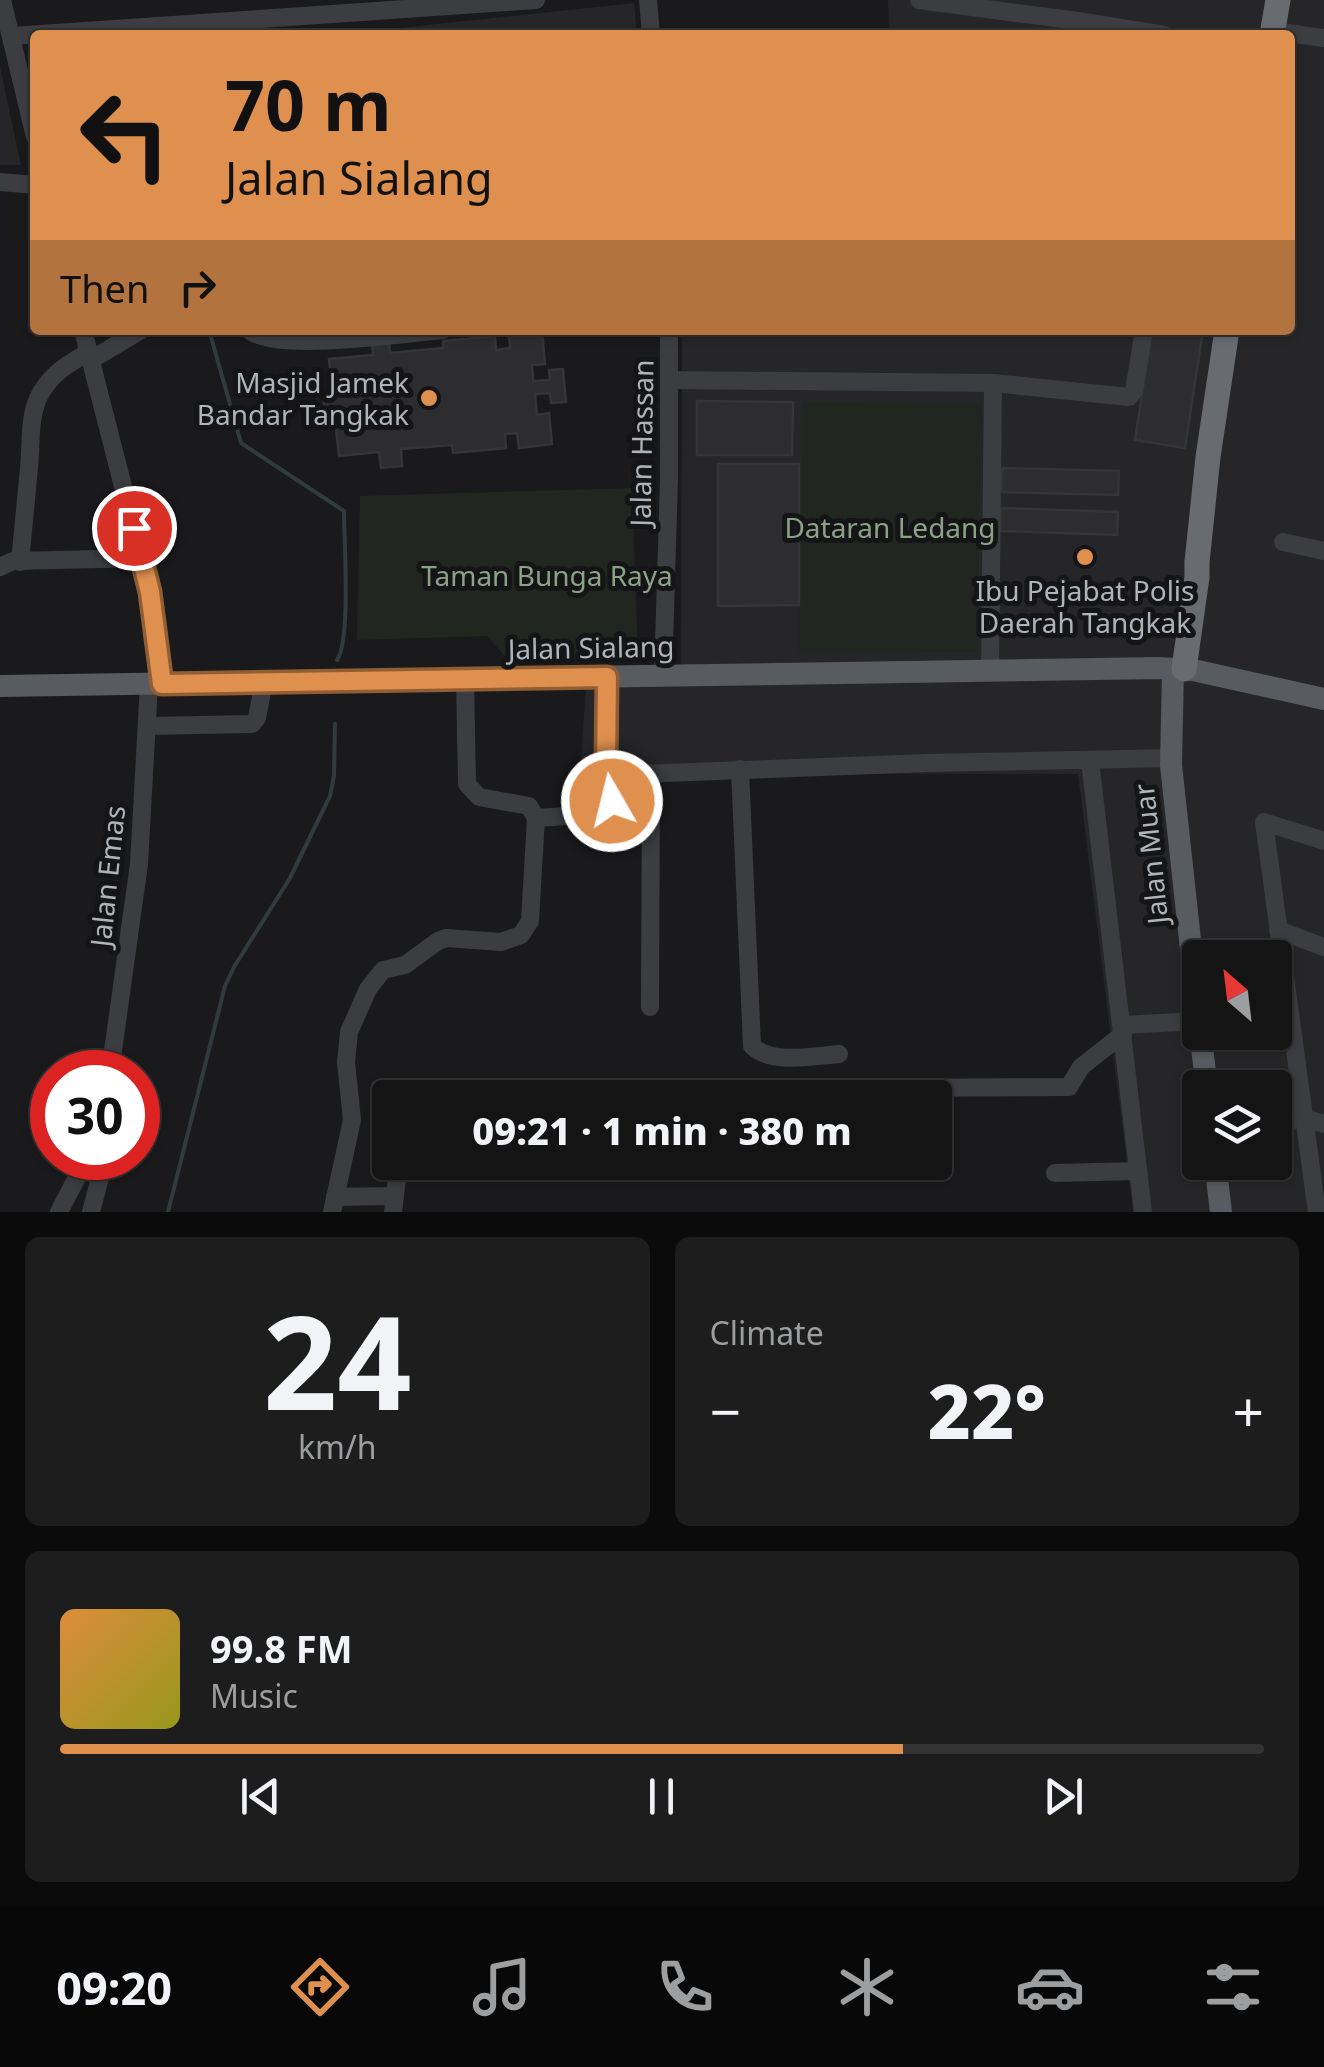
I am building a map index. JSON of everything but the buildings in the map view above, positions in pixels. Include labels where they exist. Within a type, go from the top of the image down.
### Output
[{"type":"highway","points":[[1273,30],[1278,0]]},
{"type":"highway","points":[[1178,669],[1197,577],[1208,457],[1226,335]]},
{"type":"main road","name":"Jalan Sialang","points":[[0,686],[1178,669],[1324,700]]},
{"type":"main road","name":"Jalan Muar","points":[[1178,669],[1170,758],[1190,940]]},
{"type":"main road","name":"Jalan Muar","points":[[1178,669],[1182,758],[1203,940]]},
{"type":"main road","points":[[1218,1180],[1221,1212]]},
{"type":"main road","points":[[1229,1180],[1232,1212]]},
{"type":"street","points":[[2,0],[30,115]]},
{"type":"street","points":[[96,30],[208,22],[307,7],[536,0]]},
{"type":"street","points":[[648,0],[651,30]]},
{"type":"street","points":[[919,0],[1133,30]]},
{"type":"street","points":[[12,36],[30,35]]},
{"type":"street","points":[[1295,35],[1324,38]]},
{"type":"street","points":[[0,182],[30,185]]},
{"type":"street","name":"Jalan Emas","points":[[84,335],[150,592],[155,684],[146,726],[139,864],[113,1050]]},
{"type":"street","points":[[20,562],[31,419],[37,400],[62,368],[131,335]]},
{"type":"street","points":[[254,335],[307,342],[386,335]]},
{"type":"street","name":"Jalan Hassan","points":[[663,676],[670,335]]},
{"type":"street","points":[[669,380],[993,383],[1129,398],[1134,390],[1143,335]]},
{"type":"street","points":[[990,671],[993,383]]},
{"type":"street","points":[[1283,542],[1324,551]]},
{"type":"street","points":[[0,567],[20,562],[142,558]]},
{"type":"street","points":[[607,677],[606,764],[614,774],[1170,758]]},
{"type":"street","points":[[394,1204],[334,1204],[352,1120],[346,1062],[349,1032],[368,989],[383,970],[405,965],[446,938],[501,942],[522,935],[531,913],[536,818],[529,806],[479,796],[467,784],[465,679]]},
{"type":"street","points":[[146,726],[252,724],[257,718],[264,682]]},
{"type":"street","points":[[1090,762],[1143,1212]]},
{"type":"street","points":[[740,770],[752,1046],[766,1055],[839,1054]]},
{"type":"street","points":[[536,818],[600,812],[612,801],[614,774]]},
{"type":"street","points":[[644,774],[650,1007]]},
{"type":"street","points":[[1318,1212],[1264,822],[1324,841]]},
{"type":"street","points":[[1278,930],[1324,947]]},
{"type":"street","points":[[952,1088],[1069,1087],[1080,1067],[1122,1029],[1182,1023]]},
{"type":"street","points":[[1292,1120],[1304,1118],[1324,1124]]},
{"type":"street","points":[[1055,1172],[1138,1170]]},
{"type":"street","points":[[59,1212],[76,1180]]},
{"type":"street","points":[[91,1212],[100,1180]]},
{"type":"shaded area","points":[[888,0],[1324,0],[1324,1212],[1133,1212],[1078,774],[580,773],[587,673],[681,672],[682,335],[1295,335],[1295,30],[889,30]]},
{"type":"shaded area","points":[[634,3],[637,30],[380,30]]},
{"type":"shaded area","points":[[0,67],[21,165],[0,165]]},
{"type":"green space","name":"Dataran Ledang","points":[[802,403],[981,404],[977,652],[798,651]]},
{"type":"green space","name":"Taman Bunga Raya","points":[[632,488],[638,658],[508,660],[487,636],[357,640],[360,496]]},
{"type":"waterway","points":[[210,335],[241,443],[344,511],[345,612],[337,660]]},
{"type":"waterway","points":[[168,1212],[225,986],[290,878],[330,796],[335,724]]},
{"type":"place","name":"Masjid Jamek Bandar Tangkak","points":[[429,398]]},
{"type":"place","name":"Ibu Pejabat Polis Daerah Tangkak","points":[[1085,557]]},
{"type":"route","points":[[134,528],[150,592],[162,684],[607,677],[606,764],[614,774],[612,801]]}]
